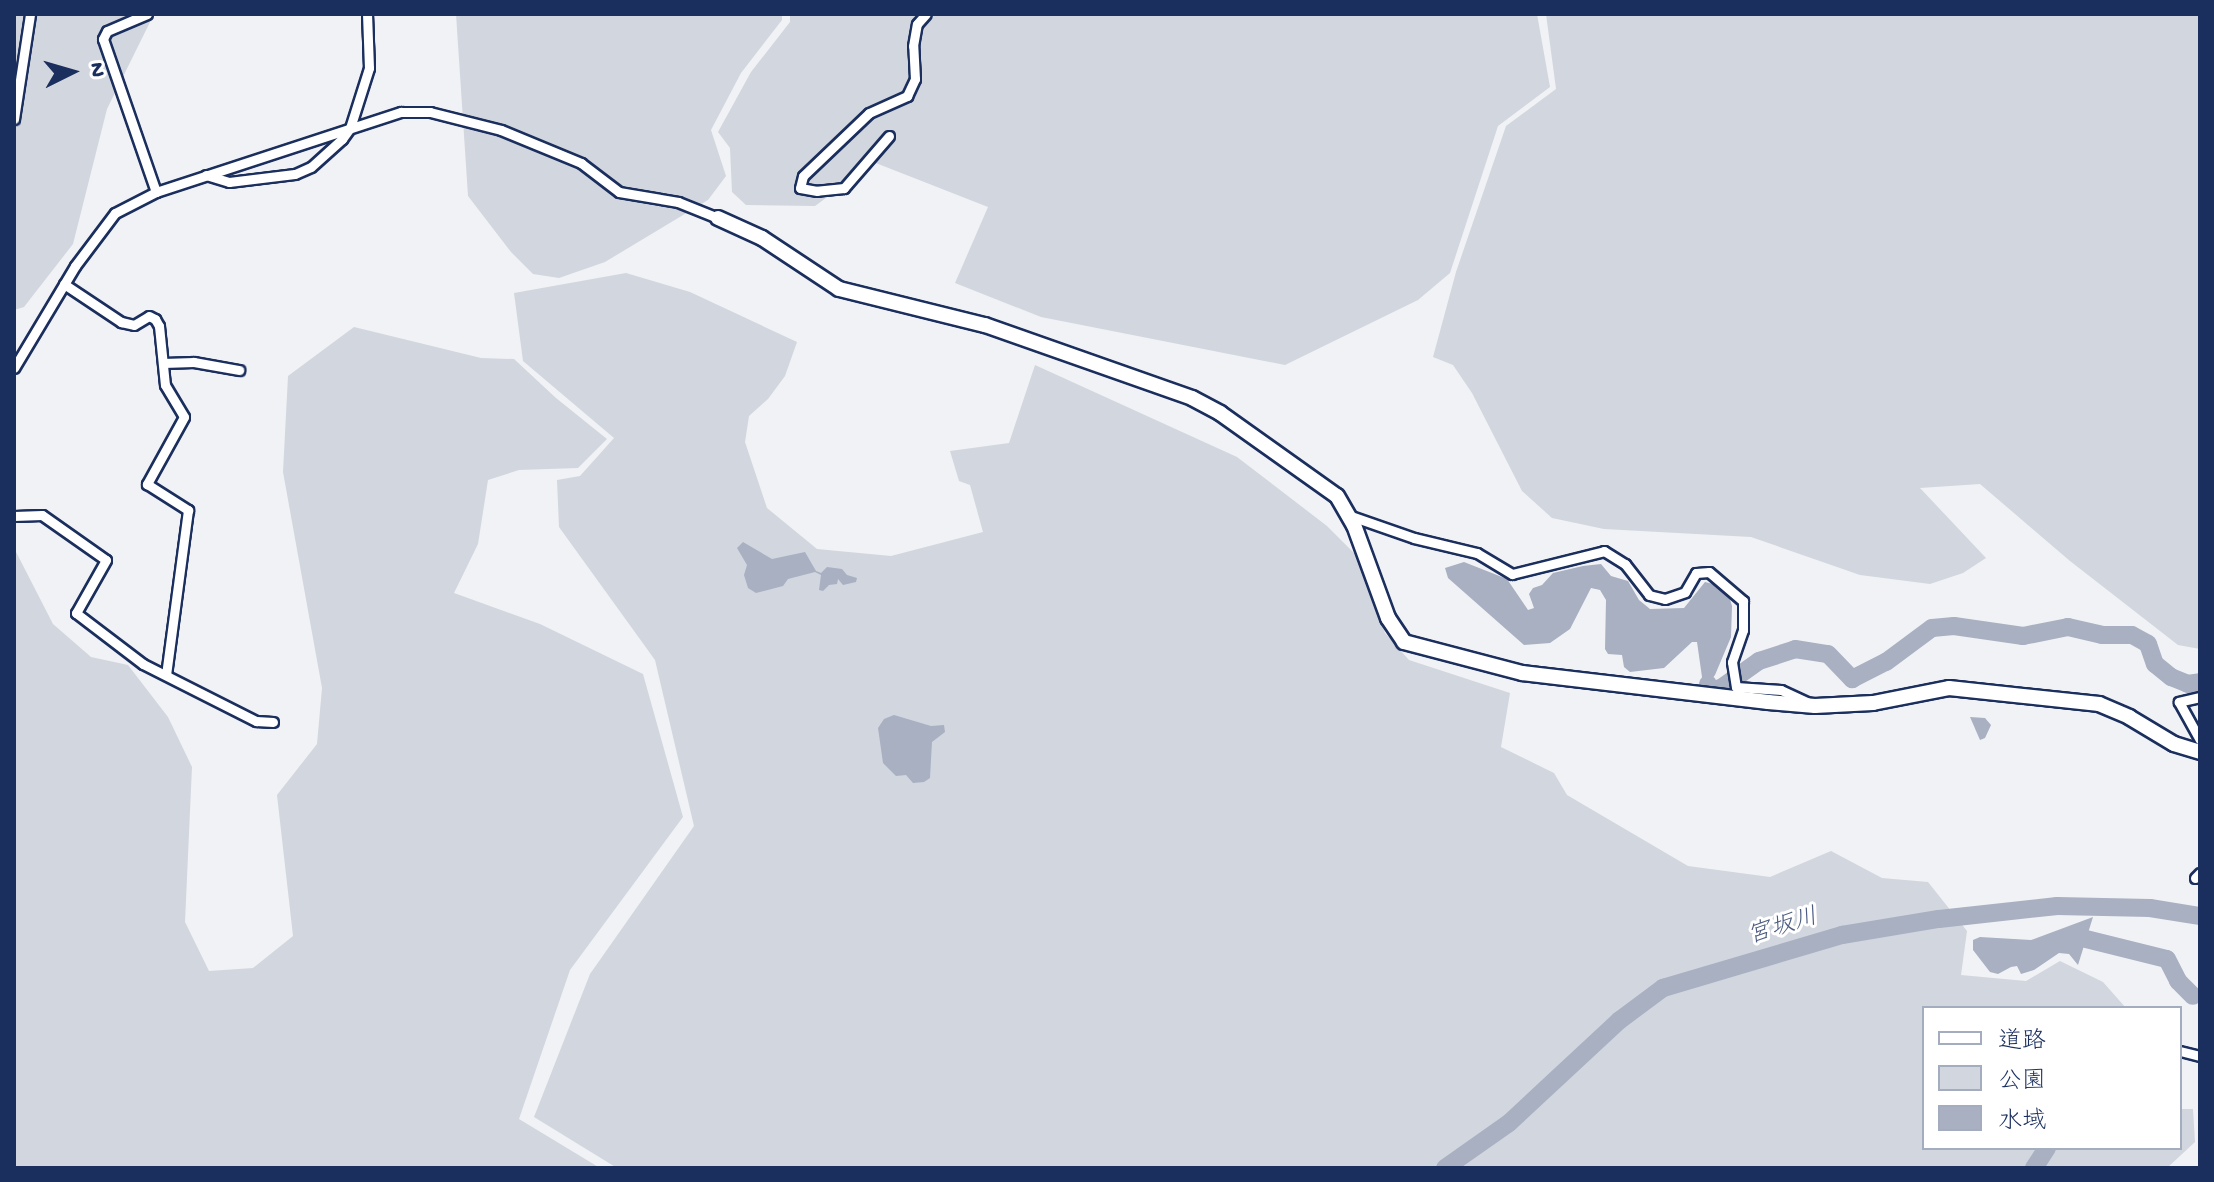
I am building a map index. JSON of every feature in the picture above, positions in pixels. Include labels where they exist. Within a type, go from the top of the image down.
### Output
[{"type":"street","points":[[14,119],[30,14]]},
{"type":"street","points":[[147,14],[107,31],[103,39],[156,192]]},
{"type":"street","points":[[205,175],[229,182],[295,174],[311,167],[350,128],[369,68],[367,14]]},
{"type":"street","points":[[889,136],[844,188],[817,191],[800,188],[803,176],[869,113],[907,96],[915,79],[913,46],[917,24],[926,14]]},
{"type":"street","points":[[14,368],[64,284],[115,213],[156,192],[350,128],[401,112],[430,112],[501,130],[581,163],[619,192],[678,202],[718,218],[762,238],[839,289],[985,325],[1192,398],[1337,496],[1348,515],[1388,618],[1404,642],[1522,673],[1815,706],[1873,703],[1949,688],[1979,689],[2108,707],[2174,744],[2200,752]]},
{"type":"street","points":[[64,284],[121,322],[134,325],[149,316],[155,319],[159,326],[165,385],[184,417],[147,484],[188,510],[166,675]]},
{"type":"street","points":[[163,363],[194,362],[239,370]]},
{"type":"street","points":[[14,516],[42,515],[106,560],[76,613],[143,664],[256,721],[273,722]]},
{"type":"street","points":[[1348,515],[1414,538],[1477,553],[1512,574],[1604,551],[1625,564],[1649,595],[1665,599],[1685,592],[1696,573],[1709,572],[1743,601],[1743,630],[1732,662],[1736,687],[1781,690],[1815,706]]},
{"type":"street","points":[[2200,697],[2179,702],[2200,740]]},
{"type":"green space","points":[[14,14],[154,14],[107,109],[73,244],[24,307],[14,310]]},
{"type":"green space","points":[[456,14],[782,14],[782,20],[741,73],[711,130],[726,176],[708,200],[605,262],[559,278],[533,274],[511,252],[468,196]]},
{"type":"green space","points":[[790,14],[1537,14],[1550,87],[1498,126],[1450,273],[1418,300],[1285,365],[1041,317],[955,283],[988,207],[863,158],[849,181],[815,206],[746,205],[732,192],[730,148],[718,132],[751,72],[790,22]]},
{"type":"green space","points":[[1546,14],[2200,14],[2200,649],[2178,645],[2070,561],[1980,484],[1920,488],[1986,558],[1963,573],[1930,584],[1860,575],[1751,537],[1604,529],[1552,518],[1522,491],[1472,393],[1453,365],[1433,357],[1456,272],[1506,126],[1556,89]]},
{"type":"green space","points":[[626,273],[690,292],[797,342],[785,376],[768,399],[749,416],[745,442],[767,508],[817,549],[891,556],[983,532],[970,485],[959,481],[950,451],[1009,443],[1035,365],[1237,457],[1327,526],[1355,554],[1385,633],[1409,660],[1510,693],[1501,747],[1554,773],[1567,795],[1688,866],[1770,877],[1831,851],[1882,878],[1928,882],[1967,931],[1961,975],[2026,981],[2060,961],[2103,982],[2124,1006],[1922,1006],[1922,1150],[2182,1150],[2182,1109],[2193,1109],[2195,1142],[2167,1168],[617,1168],[534,1117],[590,974],[694,826],[655,660],[559,527],[557,480],[580,476],[614,438],[523,361],[514,293]]},
{"type":"green space","points":[[354,327],[481,358],[514,359],[607,439],[578,468],[519,470],[488,480],[478,544],[454,593],[540,624],[643,674],[683,817],[570,970],[519,1119],[600,1168],[14,1168],[14,548],[53,624],[91,657],[128,665],[168,717],[192,767],[185,922],[209,971],[253,968],[293,936],[277,795],[317,744],[322,688],[283,472],[288,376]]},
{"type":"water","points":[[743,542],[772,559],[805,552],[816,571],[821,573],[827,567],[842,569],[847,575],[857,578],[856,582],[843,585],[838,579],[837,584],[829,585],[823,591],[819,590],[821,575],[815,572],[788,579],[783,586],[756,593],[748,588],[744,575],[747,565],[737,548]]},
{"type":"water","points":[[1464,562],[1507,579],[1528,610],[1534,608],[1529,594],[1533,588],[1542,585],[1553,573],[1583,566],[1601,564],[1611,576],[1628,581],[1639,600],[1650,609],[1684,608],[1705,582],[1717,585],[1729,596],[1732,606],[1731,637],[1708,684],[1703,684],[1697,642],[1692,642],[1664,668],[1630,672],[1624,667],[1622,655],[1608,654],[1605,649],[1606,600],[1600,590],[1591,588],[1570,629],[1550,643],[1524,645],[1448,578],[1445,568]]},
{"type":"water","points":[[894,715],[931,726],[944,725],[945,732],[932,742],[930,778],[924,782],[913,783],[906,775],[896,776],[883,763],[878,728],[884,719]]},
{"type":"water","points":[[1970,717],[1985,718],[1991,725],[1985,738],[1980,740]]},
{"type":"water","points":[[2093,917],[2078,965],[2069,954],[2059,953],[2034,970],[2021,974],[2017,966],[1998,974],[1990,972],[1973,950],[1973,940],[1980,937],[2031,940]]},
{"type":"waterway","points":[[1708,684],[1710,690],[1721,688],[1759,661],[1795,649],[1828,654],[1852,679],[1886,662],[1932,628],[1954,626],[2023,636],[2068,627],[2102,635],[2132,635],[2148,644],[2155,664],[2171,677],[2188,684],[2200,682]]},
{"type":"waterway","name":"宮坂川","points":[[1445,1168],[1509,1123],[1620,1020],[1663,988],[1842,935],[1939,919],[2057,906],[2150,908],[2200,916]]},
{"type":"waterway","points":[[2086,939],[2167,959],[2178,981],[2193,996]]},
{"type":"waterway","points":[[2034,1168],[2046,1150]]}]
